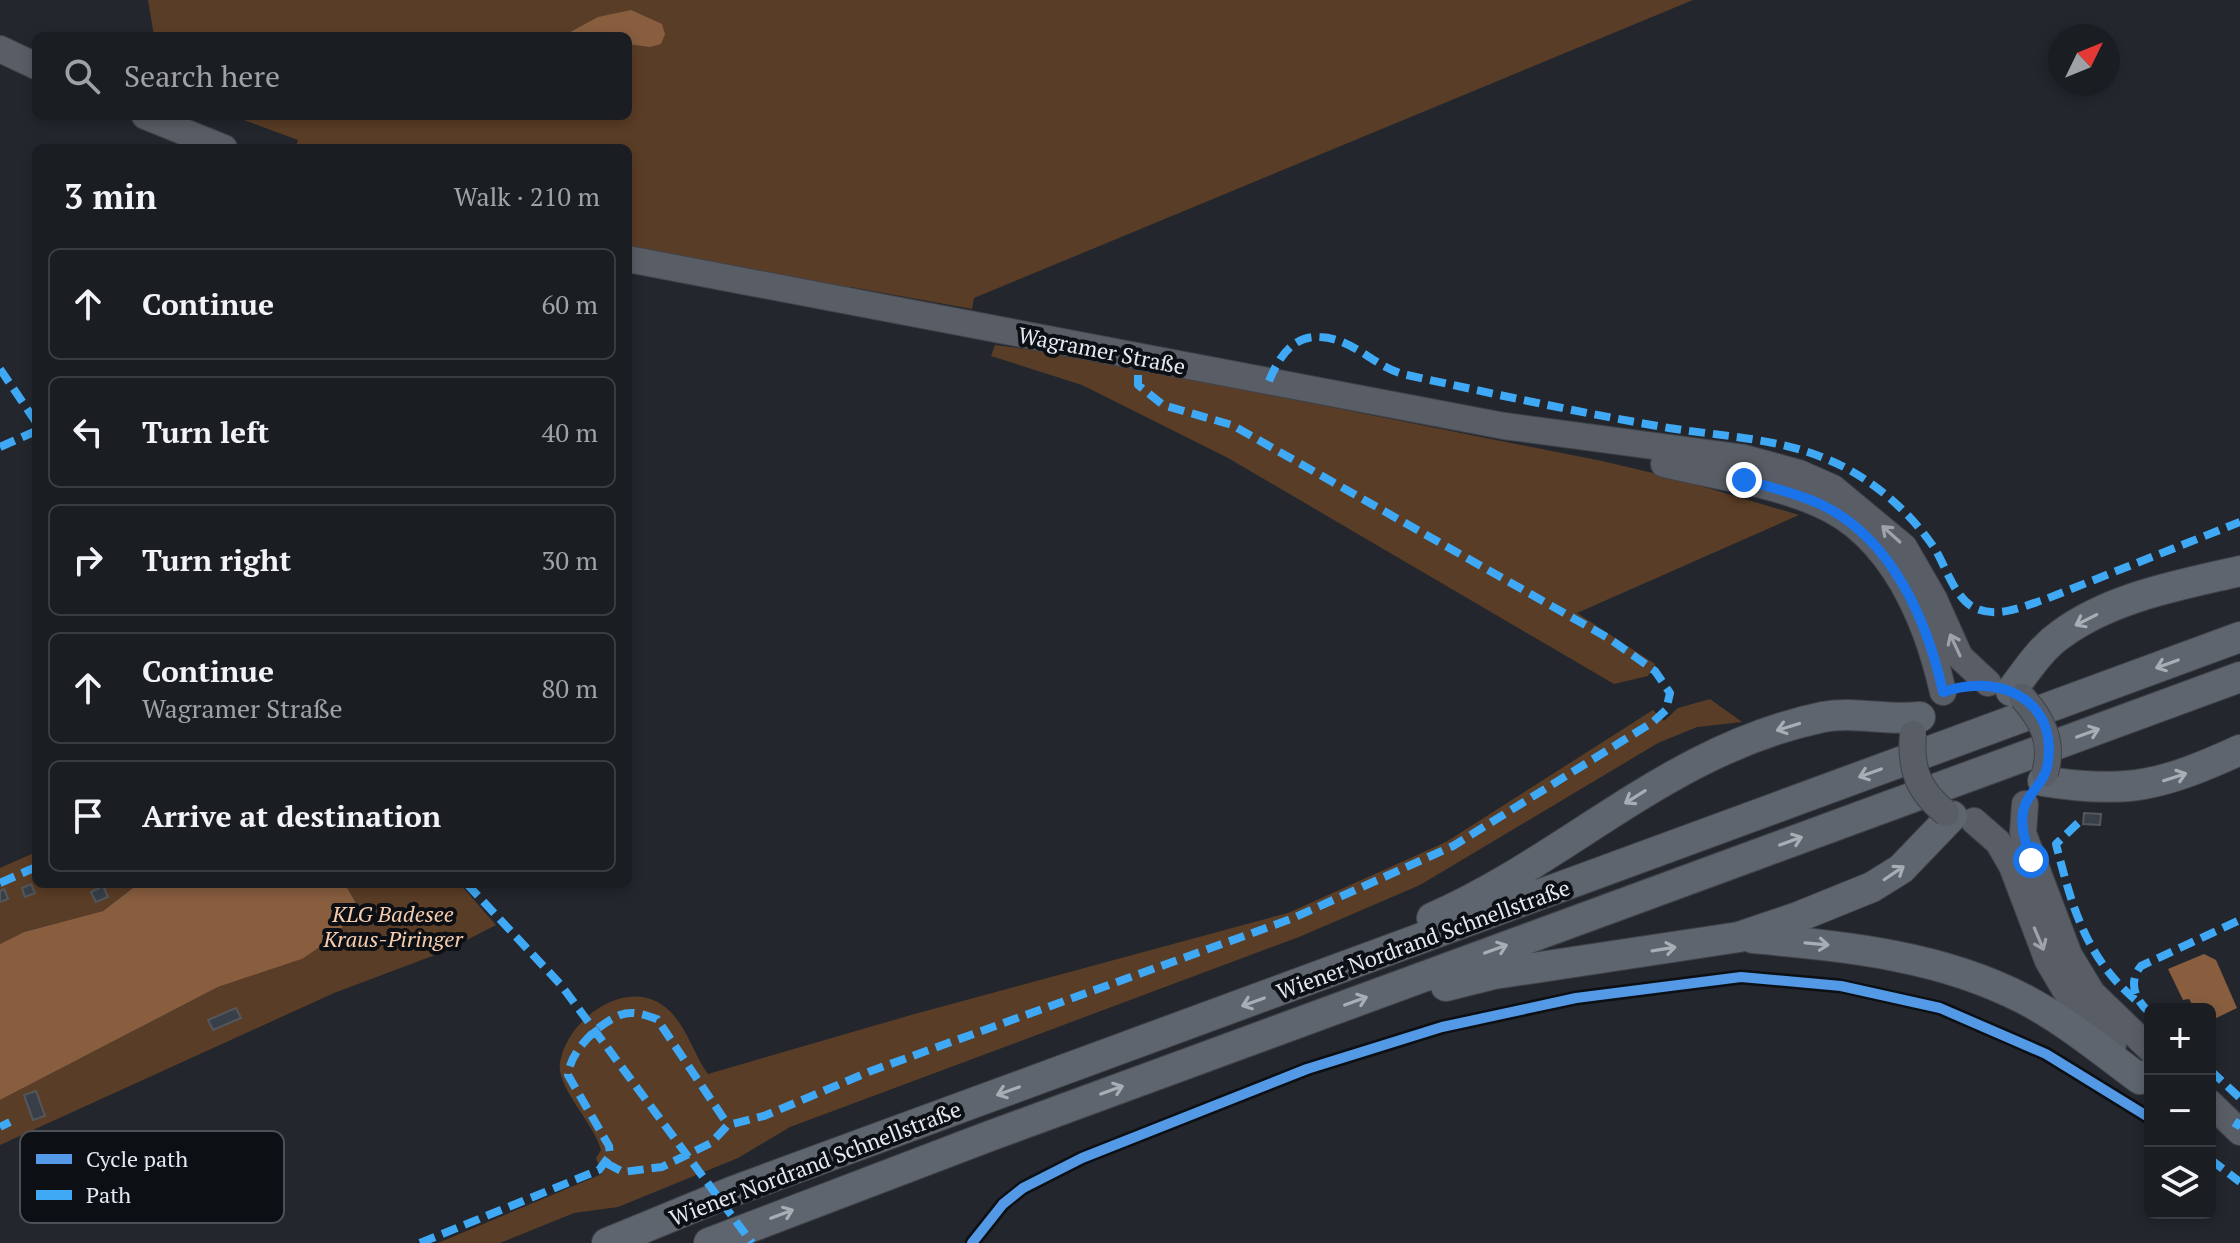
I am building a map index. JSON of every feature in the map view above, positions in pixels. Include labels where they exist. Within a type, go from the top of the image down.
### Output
[{"type":"highway","points":[[2007,690],[2058,635],[2082,621],[2170,587],[2240,571]]},
{"type":"highway","name":"Wiener Nordrand Schnellstraße","points":[[607,1243],[731,1192],[2240,637]]},
{"type":"highway","name":"Wiener Nordrand Schnellstraße","points":[[709,1243],[1397,986],[2240,677]]},
{"type":"highway","points":[[1379,956],[1417,925],[1451,910],[1670,775],[1715,753],[1824,717],[1849,714],[1916,726]]},
{"type":"highway","points":[[2038,786],[2113,789],[2153,784],[2240,750]]},
{"type":"highway","points":[[1397,986],[1436,989],[1494,974],[1739,937],[1872,887],[1901,869],[1957,816]]},
{"type":"highway","points":[[1739,937],[1844,947],[1939,965],[2024,999],[2058,1019],[2140,1079],[2148,1075]]},
{"type":"main road","points":[[0,49],[32,64]]},
{"type":"main road","points":[[155,120],[214,144]]},
{"type":"main road","name":"Wagramer Straße","points":[[632,260],[1576,438],[1744,458],[1799,473],[1833,488],[1904,547],[1925,603]]},
{"type":"main road","points":[[1925,603],[1960,657],[2038,715],[2047,737],[2038,786],[2023,833],[2069,955],[2092,993],[2144,1043]]},
{"type":"main road","points":[[1925,603],[1943,692]]},
{"type":"main road","points":[[2007,690],[1964,685],[1943,692],[1916,726],[1911,758],[1917,781],[1931,801],[1998,842],[2012,866],[2048,961],[2074,1005],[2097,1032],[2144,1069]]},
{"type":"main road","points":[[1957,816],[1997,819],[2038,786]]},
{"type":"main road","points":[[2216,1109],[2237,1130]]},
{"type":"main road","points":[[2216,1118],[2237,1130]]},
{"type":"green space","points":[[148,0],[1693,0],[974,298],[972,309],[851,287],[849,292],[632,249],[632,144],[296,144],[298,140],[244,120],[632,120],[632,32],[153,32]]},
{"type":"green space","points":[[995,345],[1063,354],[1602,461],[1674,478],[1799,515],[1577,613],[1655,664],[1648,676],[1614,684],[1228,458],[1082,385],[991,356]]},
{"type":"green space","points":[[1710,699],[1742,722],[1697,727],[1658,743],[1420,885],[1299,937],[790,1127],[738,1158],[618,1207],[574,1213],[500,1243],[438,1243],[602,1174],[596,1158],[601,1150],[597,1139],[569,1094],[560,1073],[560,1063],[573,1032],[600,1007],[616,1000],[633,997],[650,999],[665,1007],[684,1030],[708,1074],[911,1015],[1288,913],[1446,842],[1653,710],[1664,721],[1678,708]]},
{"type":"green space","points":[[32,854],[32,888],[133,888],[103,911],[24,932],[0,944],[0,868]]},
{"type":"green space","name":"KLG Badesee Kraus-Piringer","points":[[347,888],[464,888],[496,925],[443,952],[334,993],[31,1131],[20,1131],[20,1136],[0,1145],[0,1100],[218,987],[302,959],[357,905]]},
{"type":"shaded area","points":[[631,10],[662,24],[665,34],[661,44],[650,47],[632,45],[632,32],[570,32],[598,17]]},
{"type":"shaded area","points":[[133,888],[347,888],[357,905],[337,935],[302,959],[218,987],[0,1100],[0,944],[24,932],[103,911]]},
{"type":"shaded area","points":[[2204,954],[2216,960],[2237,1008],[2216,1018],[2216,1003],[2183,1000],[2168,969]]},
{"type":"building","points":[[2084,813],[2101,814],[2100,825],[2083,824]]},
{"type":"building","points":[[31,884],[35,893],[25,897],[22,888]]},
{"type":"building","points":[[104,888],[108,897],[96,902],[91,892]]},
{"type":"building","points":[[4,889],[8,899],[0,902],[0,891]]},
{"type":"building","points":[[236,1008],[241,1018],[213,1030],[208,1020]]},
{"type":"building","points":[[36,1091],[45,1116],[33,1120],[24,1095]]},
{"type":"marked path","points":[[1269,381],[1287,350],[1301,340],[1320,337],[1343,342],[1407,375],[1603,416],[1806,451],[1840,465],[1886,495],[1925,535],[1962,598],[1984,611],[2011,610],[2046,599],[2240,522]]},
{"type":"marked path","points":[[606,1163],[623,1172],[662,1167],[711,1143],[728,1125],[764,1116],[871,1071],[1291,919],[1453,846],[1653,722],[1666,710],[1670,693],[1655,671],[1610,639],[1232,425],[1163,405],[1138,385],[1138,356]]},
{"type":"marked path","points":[[0,369],[32,416]]},
{"type":"marked path","points":[[0,447],[32,433]]},
{"type":"marked path","points":[[2078,823],[2056,844],[2075,910],[2093,950],[2120,985],[2138,1002]]},
{"type":"marked path","points":[[0,883],[32,869]]},
{"type":"marked path","points":[[471,888],[561,985],[752,1243]]},
{"type":"marked path","points":[[2144,1006],[2134,985],[2141,966],[2240,920]]},
{"type":"marked path","points":[[420,1243],[599,1170],[610,1155],[609,1146],[568,1075],[574,1057],[586,1039],[620,1015],[634,1013],[657,1019],[728,1125]]},
{"type":"marked path","points":[[2215,1075],[2240,1098]]},
{"type":"marked path","points":[[2235,1128],[2240,1120]]},
{"type":"marked path","points":[[0,1127],[10,1122]]},
{"type":"marked path","points":[[2216,1164],[2240,1182]]},
{"type":"cycle path","points":[[972,1243],[1003,1204],[1023,1188],[1082,1158],[1307,1069],[1442,1027],[1576,998],[1741,977],[1841,986],[1940,1008],[2046,1054],[2144,1114]]},
{"type":"route","points":[[1744,480],[1823,505],[1858,530],[1889,561],[1916,608],[1935,655],[1943,692],[1964,685],[1988,683],[2022,697],[2038,715],[2047,737],[2048,761],[2043,781],[2025,804],[2023,833],[2031,860]]}]
